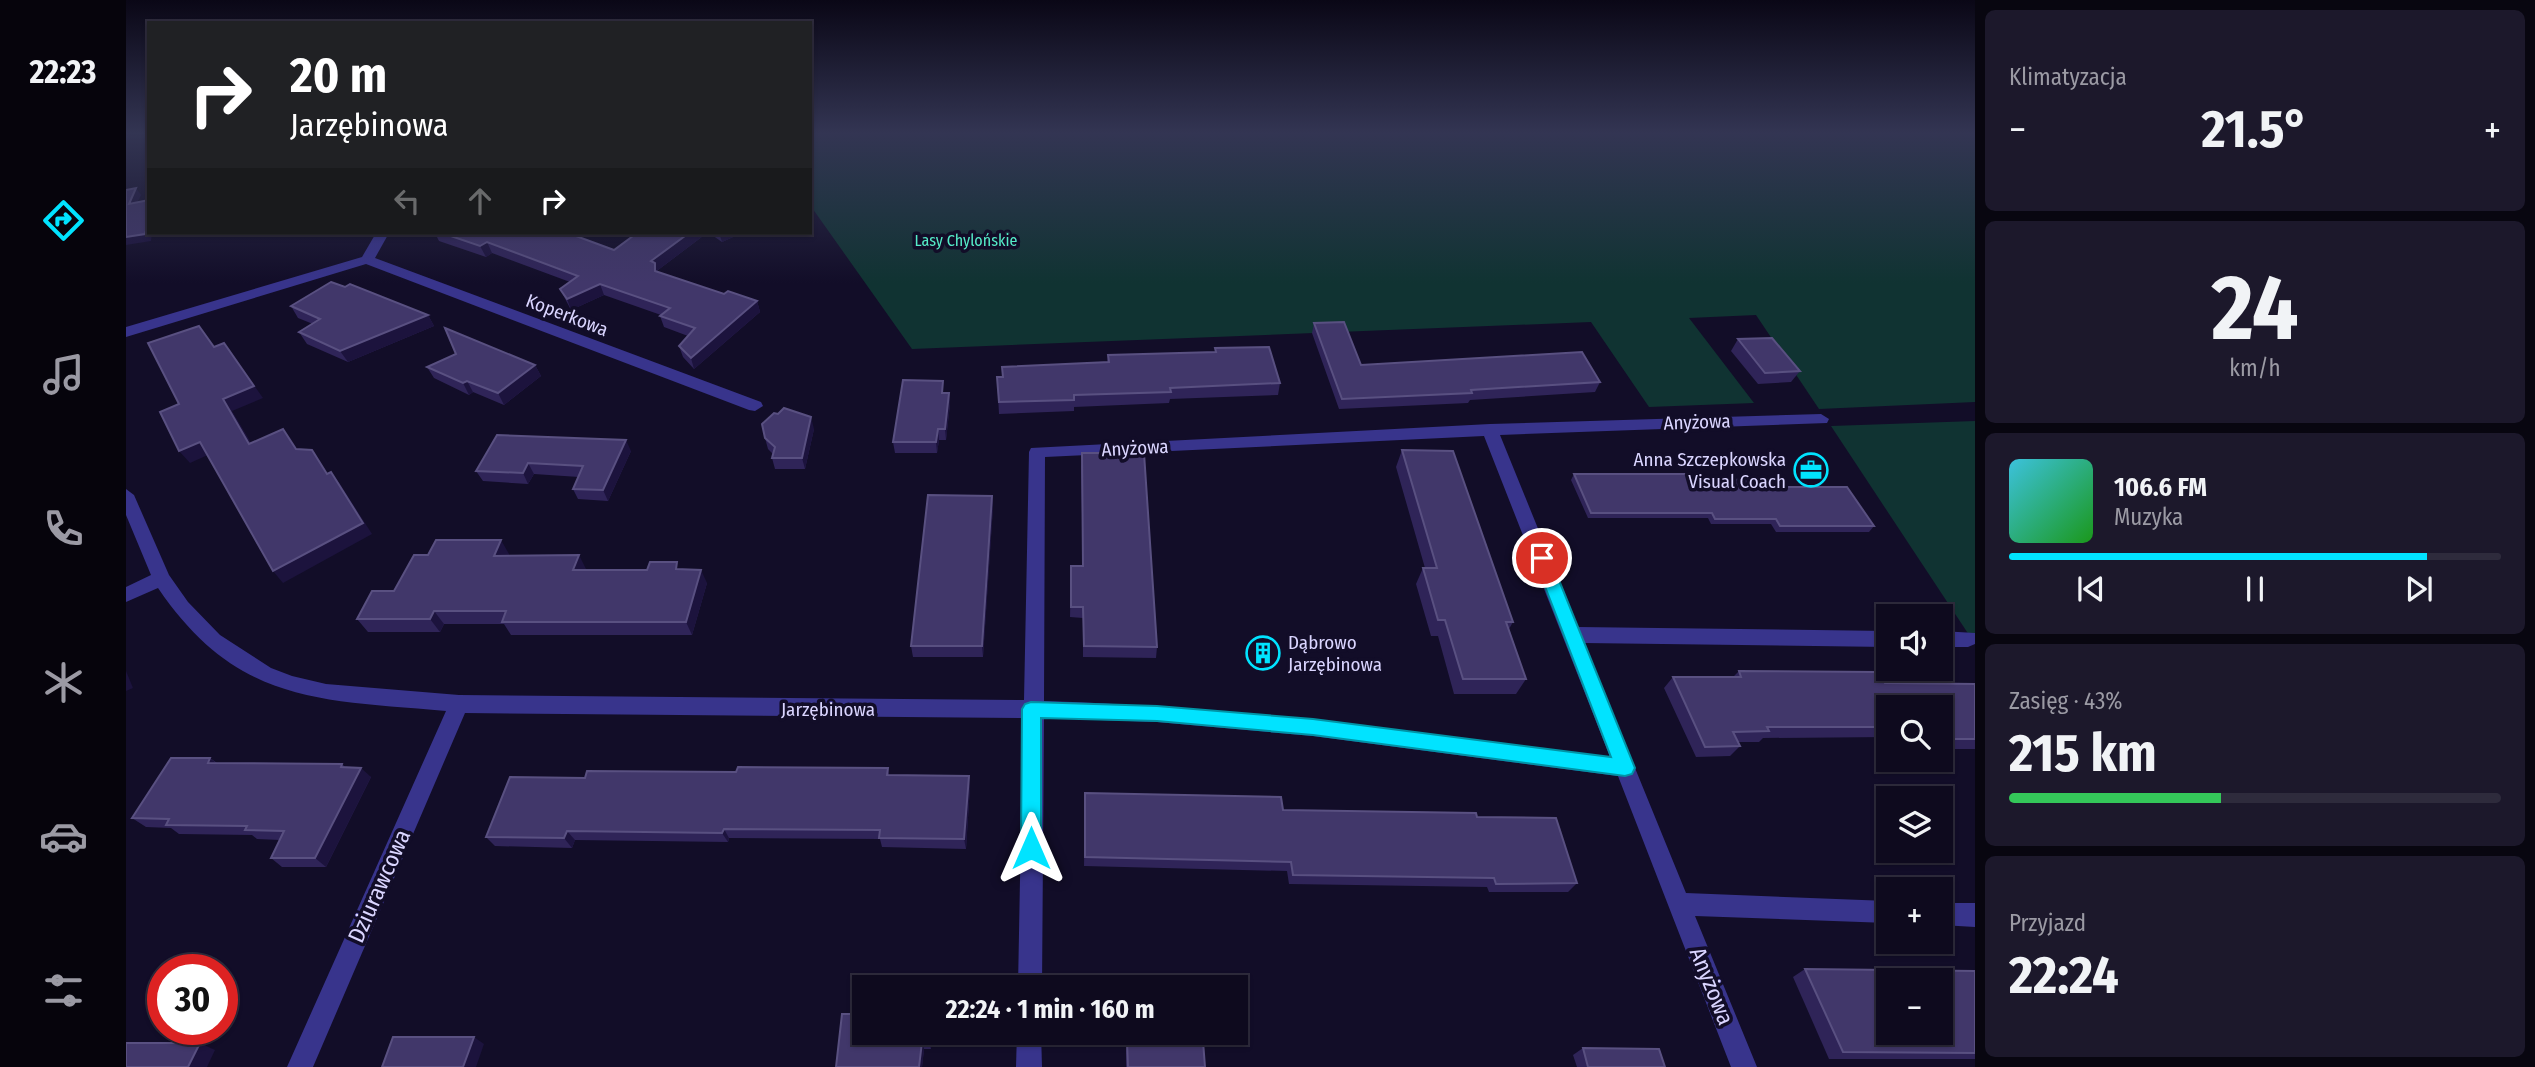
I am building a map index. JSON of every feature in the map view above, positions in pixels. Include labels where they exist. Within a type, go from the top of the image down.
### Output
[{"type":"street","points":[[126,332],[367,260],[382,235]]},
{"type":"street","name":"Koperkowa","points":[[367,260],[755,406]]},
{"type":"street","name":"Anyżowa","points":[[1031,709],[1037,452],[1490,430],[1821,419]]},
{"type":"street","name":"Anyżowa","points":[[1490,430],[1744,1067]]},
{"type":"street","name":"Jarzębinowa","points":[[126,495],[161,578],[181,607],[213,641],[264,674],[326,692],[459,704],[1031,709],[1157,713],[1313,727],[1625,768]]},
{"type":"street","points":[[126,595],[161,578]]},
{"type":"street","points":[[1573,635],[1876,639]]},
{"type":"street","points":[[1953,639],[1968,639]]},
{"type":"street","name":"Dziurawcowa","points":[[300,1067],[459,704]]},
{"type":"street","points":[[1030,975],[1031,709]]},
{"type":"street","points":[[1679,904],[1876,912]]},
{"type":"street","points":[[1953,914],[1975,915]]},
{"type":"street","points":[[1029,1045],[1029,1067]]},
{"type":"green space","name":"Lasy Chylońskie","points":[[812,183],[1975,183],[1975,402],[1819,409],[1756,315],[1689,318],[1754,403],[1649,407],[1591,322],[912,349],[812,208]]},
{"type":"green space","points":[[1975,421],[1975,644],[1953,611],[1953,604],[1949,604],[1831,426]]},
{"type":"building","points":[[136,188],[129,204],[147,200],[145,234],[126,237],[126,190]]},
{"type":"building","points":[[448,235],[573,235],[614,250],[634,235],[686,235],[651,261],[655,263],[655,271],[724,294],[728,291],[757,301],[691,358],[679,346],[695,328],[660,316],[670,308],[600,284],[567,299],[560,289],[578,276],[487,242],[480,246]]},
{"type":"building","points":[[331,282],[345,287],[350,284],[428,315],[340,351],[299,332],[320,319],[291,306]]},
{"type":"building","points":[[1344,322],[1361,365],[1582,352],[1600,382],[1471,390],[1472,393],[1342,399],[1314,323]]},
{"type":"building","points":[[199,326],[214,347],[224,343],[254,386],[223,399],[249,444],[283,429],[296,449],[312,450],[327,474],[331,472],[363,523],[273,571],[200,442],[179,451],[160,412],[179,404],[148,343]]},
{"type":"building","points":[[445,328],[535,365],[498,393],[467,381],[463,383],[427,367],[456,354]]},
{"type":"building","points":[[1772,338],[1800,371],[1765,373],[1738,339]]},
{"type":"building","points":[[1269,347],[1280,383],[1170,388],[1171,392],[1074,395],[1074,400],[999,402],[997,377],[1003,377],[1002,367],[1109,362],[1108,355],[1216,352],[1215,348]]},
{"type":"building","points":[[903,380],[943,381],[942,393],[949,393],[945,429],[938,429],[936,442],[893,442]]},
{"type":"building","points":[[784,408],[811,417],[802,458],[772,458],[775,447],[765,438],[762,424]]},
{"type":"building","points":[[497,435],[626,440],[603,490],[573,489],[583,466],[528,463],[523,473],[476,471]]},
{"type":"building","points":[[1402,450],[1453,451],[1513,622],[1506,622],[1526,679],[1463,679],[1445,620],[1438,620],[1423,568],[1437,568]]},
{"type":"building","points":[[1082,453],[1144,453],[1157,647],[1084,646],[1083,607],[1071,607],[1071,566],[1083,566]]},
{"type":"building","points":[[1574,474],[1691,474],[1693,479],[1752,480],[1757,487],[1847,487],[1874,526],[1780,526],[1776,519],[1715,519],[1712,513],[1591,513]]},
{"type":"building","points":[[928,495],[992,496],[982,646],[911,646]]},
{"type":"building","points":[[436,540],[501,540],[494,556],[579,555],[573,570],[647,570],[650,562],[677,562],[676,569],[701,570],[686,622],[502,622],[506,611],[434,611],[430,619],[357,619],[372,591],[394,591],[414,555],[428,555]]},
{"type":"building","points":[[1739,671],[1876,672],[1876,681],[1885,683],[1975,684],[1975,739],[1953,739],[1953,695],[1876,695],[1876,727],[1767,727],[1769,731],[1733,732],[1740,746],[1705,747],[1673,677],[1741,677]]},
{"type":"building","points":[[171,758],[210,758],[208,763],[342,764],[341,767],[361,768],[315,858],[271,858],[284,831],[245,830],[247,826],[166,825],[169,819],[132,818]]},
{"type":"building","points":[[738,767],[888,768],[887,775],[969,776],[964,839],[879,838],[880,830],[724,829],[722,833],[567,831],[564,838],[486,837],[510,777],[585,778],[587,771],[736,772]]},
{"type":"building","points":[[1085,793],[1281,797],[1283,810],[1476,813],[1477,817],[1556,818],[1577,883],[1496,884],[1494,878],[1293,875],[1291,862],[1085,857]]},
{"type":"building","points":[[1805,969],[1876,970],[1876,1045],[1953,1045],[1953,971],[1975,971],[1975,1053],[1843,1052]]},
{"type":"building","points":[[842,1014],[852,1014],[852,1045],[922,1045],[919,1067],[836,1067]]},
{"type":"building","points":[[393,1037],[474,1037],[463,1067],[382,1067]]},
{"type":"building","points":[[126,1043],[199,1045],[188,1067],[126,1067]]},
{"type":"building","points":[[1127,1045],[1203,1045],[1205,1067],[1128,1067]]},
{"type":"building","points":[[1583,1048],[1659,1049],[1665,1067],[1588,1067]]},
{"type":"place","name":"Anna Szczepkowska Visual Coach","points":[[1811,470]]},
{"type":"place","name":"Dąbrowo Jarzębinowa","points":[[1263,653]]},
{"type":"route","points":[[1031,848],[1031,709],[1157,713],[1313,727],[1625,768],[1542,558]]}]
